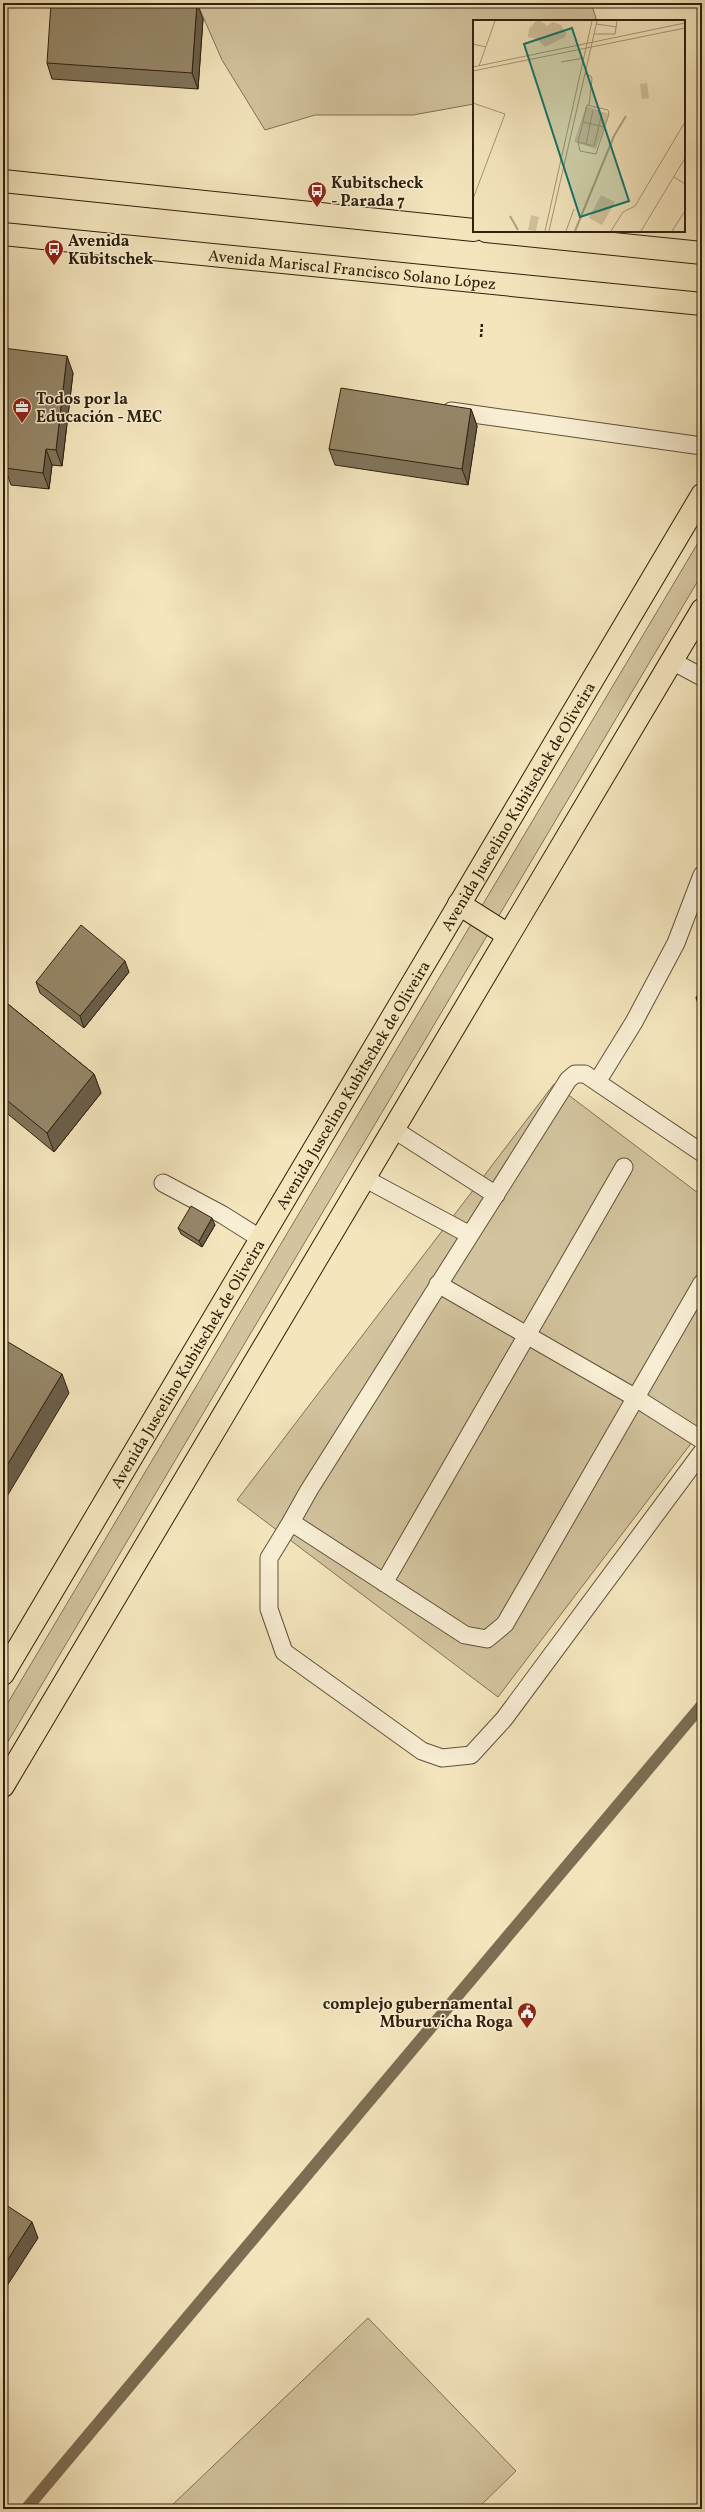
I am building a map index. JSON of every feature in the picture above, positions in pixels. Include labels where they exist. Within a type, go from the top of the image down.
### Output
[{"type":"main road","points":[[3,181],[473,230]]},
{"type":"main road","points":[[496,232],[702,253]]},
{"type":"main road","name":"Avenida Mariscal Francisco Solano López","points":[[3,234],[702,304]]},
{"type":"main road","name":"Avenida Juscelino Kubitschek de Oliveira","points":[[3,1674],[702,495]]},
{"type":"main road","points":[[3,1786],[702,610]]},
{"type":"main road","points":[[459,904],[508,935]]},
{"type":"lane","points":[[435,409],[702,446]]},
{"type":"lane","points":[[672,661],[702,677]]},
{"type":"lane","points":[[597,1082],[634,1022],[676,943],[702,875]]},
{"type":"lane","points":[[702,1153],[585,1074],[575,1074],[568,1080],[309,1490],[269,1558],[269,1609],[284,1652],[422,1751],[442,1758],[471,1755],[504,1719],[702,1452]]},
{"type":"lane","points":[[393,1129],[496,1195]]},
{"type":"lane","points":[[384,1583],[529,1336],[624,1168]]},
{"type":"lane","points":[[364,1178],[470,1235]]},
{"type":"lane","points":[[163,1183],[223,1215],[261,1239]]},
{"type":"lane","points":[[291,1522],[465,1635],[487,1639],[505,1624],[702,1283]]},
{"type":"lane","points":[[438,1284],[636,1398],[702,1440]]},
{"type":"path","points":[[481,337],[482,323]]},
{"type":"shaded area","points":[[197,3],[591,3],[597,20],[473,20],[473,104],[413,115],[315,115],[265,130],[222,60]]},
{"type":"shaded area","points":[[702,536],[702,574],[3,1750],[3,1711]]},
{"type":"shaded area","points":[[554,1084],[702,1196],[702,1429],[498,1697],[237,1500]]},
{"type":"shaded area","points":[[368,2318],[516,2471],[477,2509],[168,2509]]},
{"type":"building","points":[[51,3],[197,3],[192,73],[47,63]]},
{"type":"building","points":[[3,348],[67,356],[56,450],[46,449],[43,473],[5,468],[8,446],[3,446]]},
{"type":"building","points":[[341,388],[471,409],[462,469],[329,449]]},
{"type":"building","points":[[81,925],[125,961],[80,1016],[36,982]]},
{"type":"building","points":[[702,987],[702,1001],[696,998]]},
{"type":"building","points":[[3,1000],[94,1074],[47,1133],[3,1097]]},
{"type":"building","points":[[191,1206],[212,1218],[199,1241],[178,1228]]},
{"type":"building","points":[[3,1339],[62,1374],[3,1472]]},
{"type":"building","points":[[3,2203],[32,2222],[3,2267]]},
{"type":"waterway","points":[[26,2509],[702,1705]]},
{"type":"place","name":"Kubitscheck - Parada 7","points":[[317,208]]},
{"type":"place","name":"Avenida Kubitschek","points":[[54,266]]},
{"type":"place","name":"Todos por la Educación - MEC","points":[[22,424]]},
{"type":"place","name":"complejo gubernamental Mburuvicha Roga","points":[[527,2029]]}]
